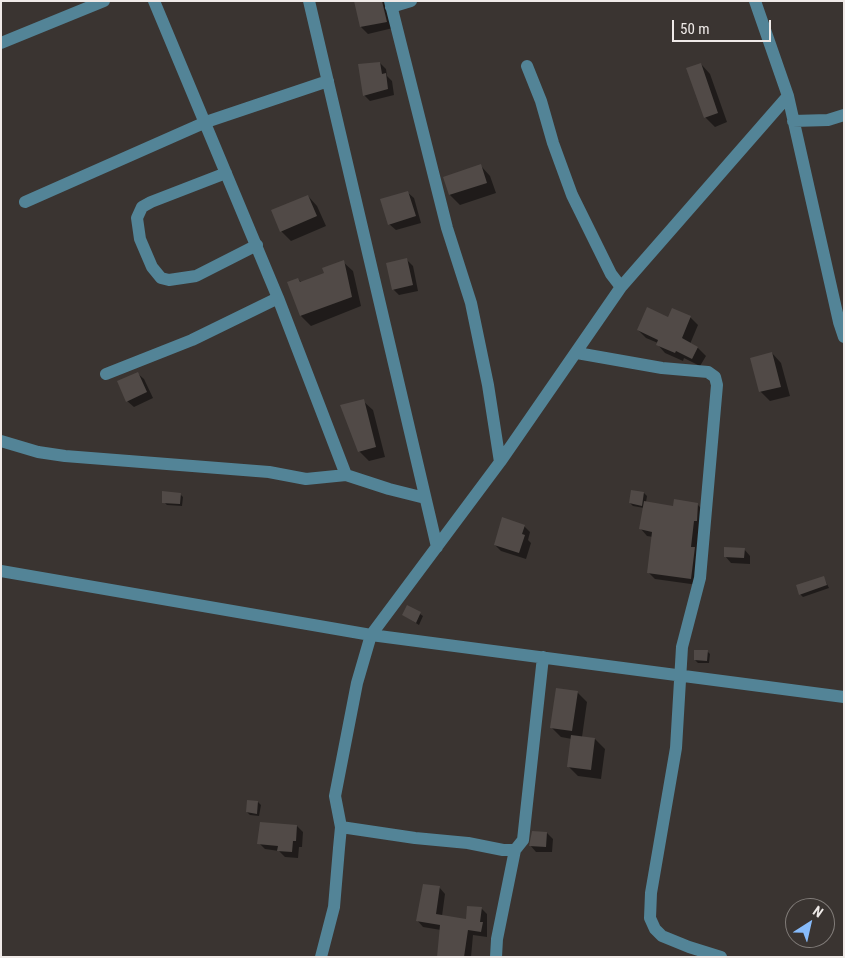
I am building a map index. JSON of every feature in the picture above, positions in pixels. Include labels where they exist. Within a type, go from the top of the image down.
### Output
[{"type":"street","points":[[1,43],[104,1]]},
{"type":"street","points":[[154,1],[257,245],[346,475]]},
{"type":"street","points":[[309,1],[437,546]]},
{"type":"street","points":[[410,1],[391,4],[447,228],[471,303],[488,385],[500,462]]},
{"type":"street","points":[[755,1],[788,96],[836,312],[844,337]]},
{"type":"street","points":[[527,66],[541,101],[553,143],[572,195],[601,256],[621,287]]},
{"type":"street","points":[[25,202],[206,122],[328,81]]},
{"type":"street","points":[[321,957],[334,907],[341,827],[335,796],[357,683],[370,635],[500,462],[621,287],[788,96]]},
{"type":"street","points":[[793,121],[828,120],[844,115]]},
{"type":"street","points":[[226,173],[150,202],[142,207],[137,218],[140,240],[152,266],[162,278],[169,280],[196,276],[257,245]]},
{"type":"street","points":[[106,374],[192,340],[278,298]]},
{"type":"street","points":[[577,353],[662,368],[708,372],[715,377],[717,384],[700,578],[686,624],[682,647],[676,748],[651,893],[650,918],[655,929],[662,936],[721,957]]},
{"type":"street","points":[[1,441],[38,452],[65,456],[269,472],[306,479],[346,475],[389,490],[425,498]]},
{"type":"street","points":[[1,571],[370,635],[844,697]]},
{"type":"street","points":[[496,957],[497,939],[515,850],[523,840],[543,657]]},
{"type":"street","points":[[341,827],[415,838],[468,843],[503,850],[515,850]]},
{"type":"building","points":[[354,1],[382,1],[387,22],[360,27]]},
{"type":"building","points":[[380,62],[382,74],[386,73],[388,89],[363,96],[358,64]]},
{"type":"building","points":[[701,63],[718,113],[704,118],[686,68]]},
{"type":"building","points":[[481,164],[487,183],[449,195],[443,177]]},
{"type":"building","points":[[408,191],[416,216],[388,225],[380,199]]},
{"type":"building","points":[[308,195],[317,216],[280,232],[271,210]]},
{"type":"building","points":[[407,258],[413,285],[392,290],[386,263]]},
{"type":"building","points":[[344,260],[352,297],[300,316],[287,282],[298,278],[300,282],[324,273],[322,268]]},
{"type":"building","points":[[647,307],[668,317],[672,308],[691,316],[682,338],[698,347],[692,359],[676,351],[675,353],[656,345],[658,340],[637,330]]},
{"type":"building","points":[[772,352],[781,387],[759,392],[750,358]]},
{"type":"building","points":[[138,372],[147,392],[126,402],[117,381]]},
{"type":"building","points":[[364,399],[376,447],[358,452],[340,405]]},
{"type":"building","points":[[631,490],[644,492],[642,506],[629,503]]},
{"type":"building","points":[[162,491],[181,493],[180,504],[162,503]]},
{"type":"building","points":[[674,499],[698,503],[697,521],[694,521],[691,547],[695,547],[691,579],[647,573],[652,532],[639,529],[644,501],[673,506]]},
{"type":"building","points":[[502,517],[525,525],[522,534],[525,535],[519,553],[494,545]]},
{"type":"building","points":[[724,547],[745,548],[744,558],[724,557]]},
{"type":"building","points":[[824,576],[827,585],[799,595],[796,585]]},
{"type":"building","points":[[407,605],[421,612],[416,623],[402,615]]},
{"type":"building","points":[[694,650],[708,650],[707,661],[694,660]]},
{"type":"building","points":[[556,688],[578,691],[572,731],[550,728]]},
{"type":"building","points":[[571,735],[595,738],[591,770],[567,767]]},
{"type":"building","points":[[247,800],[258,801],[257,814],[246,812]]},
{"type":"building","points":[[260,822],[297,825],[296,841],[293,841],[292,852],[277,851],[278,846],[257,844]]},
{"type":"building","points":[[532,831],[547,832],[546,847],[529,846]]},
{"type":"building","points":[[423,884],[440,886],[436,914],[466,919],[467,906],[482,907],[480,922],[483,922],[481,932],[468,930],[464,957],[437,957],[440,925],[416,921]]}]
